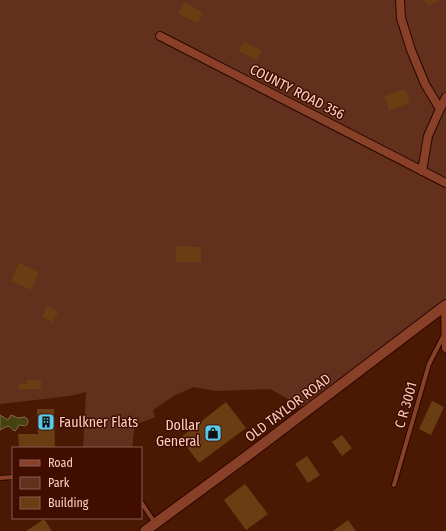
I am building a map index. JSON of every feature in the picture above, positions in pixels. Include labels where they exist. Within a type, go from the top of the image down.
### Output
[{"type":"street","points":[[400,0],[401,18],[411,50],[425,84],[440,109]]},
{"type":"street","name":"COUNTY ROAD 356","points":[[160,36],[446,184]]},
{"type":"street","points":[[422,171],[428,136],[446,97]]},
{"type":"street","points":[[445,305],[446,348]]},
{"type":"street","name":"OLD TAYLOR ROAD","points":[[145,531],[261,446],[445,305]]},
{"type":"lane","name":"C R 3001","points":[[394,485],[429,364],[446,333]]},
{"type":"lane","points":[[0,478],[12,477]]},
{"type":"lane","points":[[142,504],[155,523]]},
{"type":"green space","points":[[0,0],[446,0],[446,305],[308,410],[270,389],[216,391],[194,387],[175,395],[153,410],[155,417],[135,425],[132,447],[83,447],[86,392],[70,396],[0,404]]},
{"type":"shaded area","points":[[0,415],[8,420],[11,415],[18,418],[25,417],[28,420],[27,425],[19,425],[15,431],[8,426],[0,430]]},
{"type":"building","points":[[424,0],[440,0],[428,6]]},
{"type":"building","points":[[184,2],[203,12],[198,23],[178,14]]},
{"type":"building","points":[[244,41],[262,51],[257,60],[239,51]]},
{"type":"building","points":[[405,89],[410,103],[389,111],[384,96]]},
{"type":"building","points":[[176,246],[201,247],[201,262],[176,262]]},
{"type":"building","points":[[19,263],[39,272],[31,290],[11,281]]},
{"type":"building","points":[[47,306],[58,312],[53,322],[42,317]]},
{"type":"building","points":[[27,380],[41,380],[41,389],[19,389],[19,384],[27,384]]},
{"type":"building","points":[[432,401],[444,407],[431,435],[419,429]]},
{"type":"building","name":"Dollar General","points":[[226,402],[246,428],[199,463],[180,438]]},
{"type":"building","name":"Faulkner Flats","points":[[37,409],[54,409],[55,447],[19,447],[18,434],[38,434]]},
{"type":"building","points":[[342,435],[352,448],[342,456],[332,442]]},
{"type":"building","points":[[307,456],[320,475],[308,483],[295,464]]},
{"type":"building","points":[[245,484],[268,514],[246,530],[224,500]]},
{"type":"building","points":[[44,519],[52,531],[26,531]]},
{"type":"building","points":[[348,520],[356,531],[333,531]]},
{"type":"place","name":"Faulkner Flats","points":[[46,422]]},
{"type":"place","name":"Dollar General","points":[[213,433]]}]
